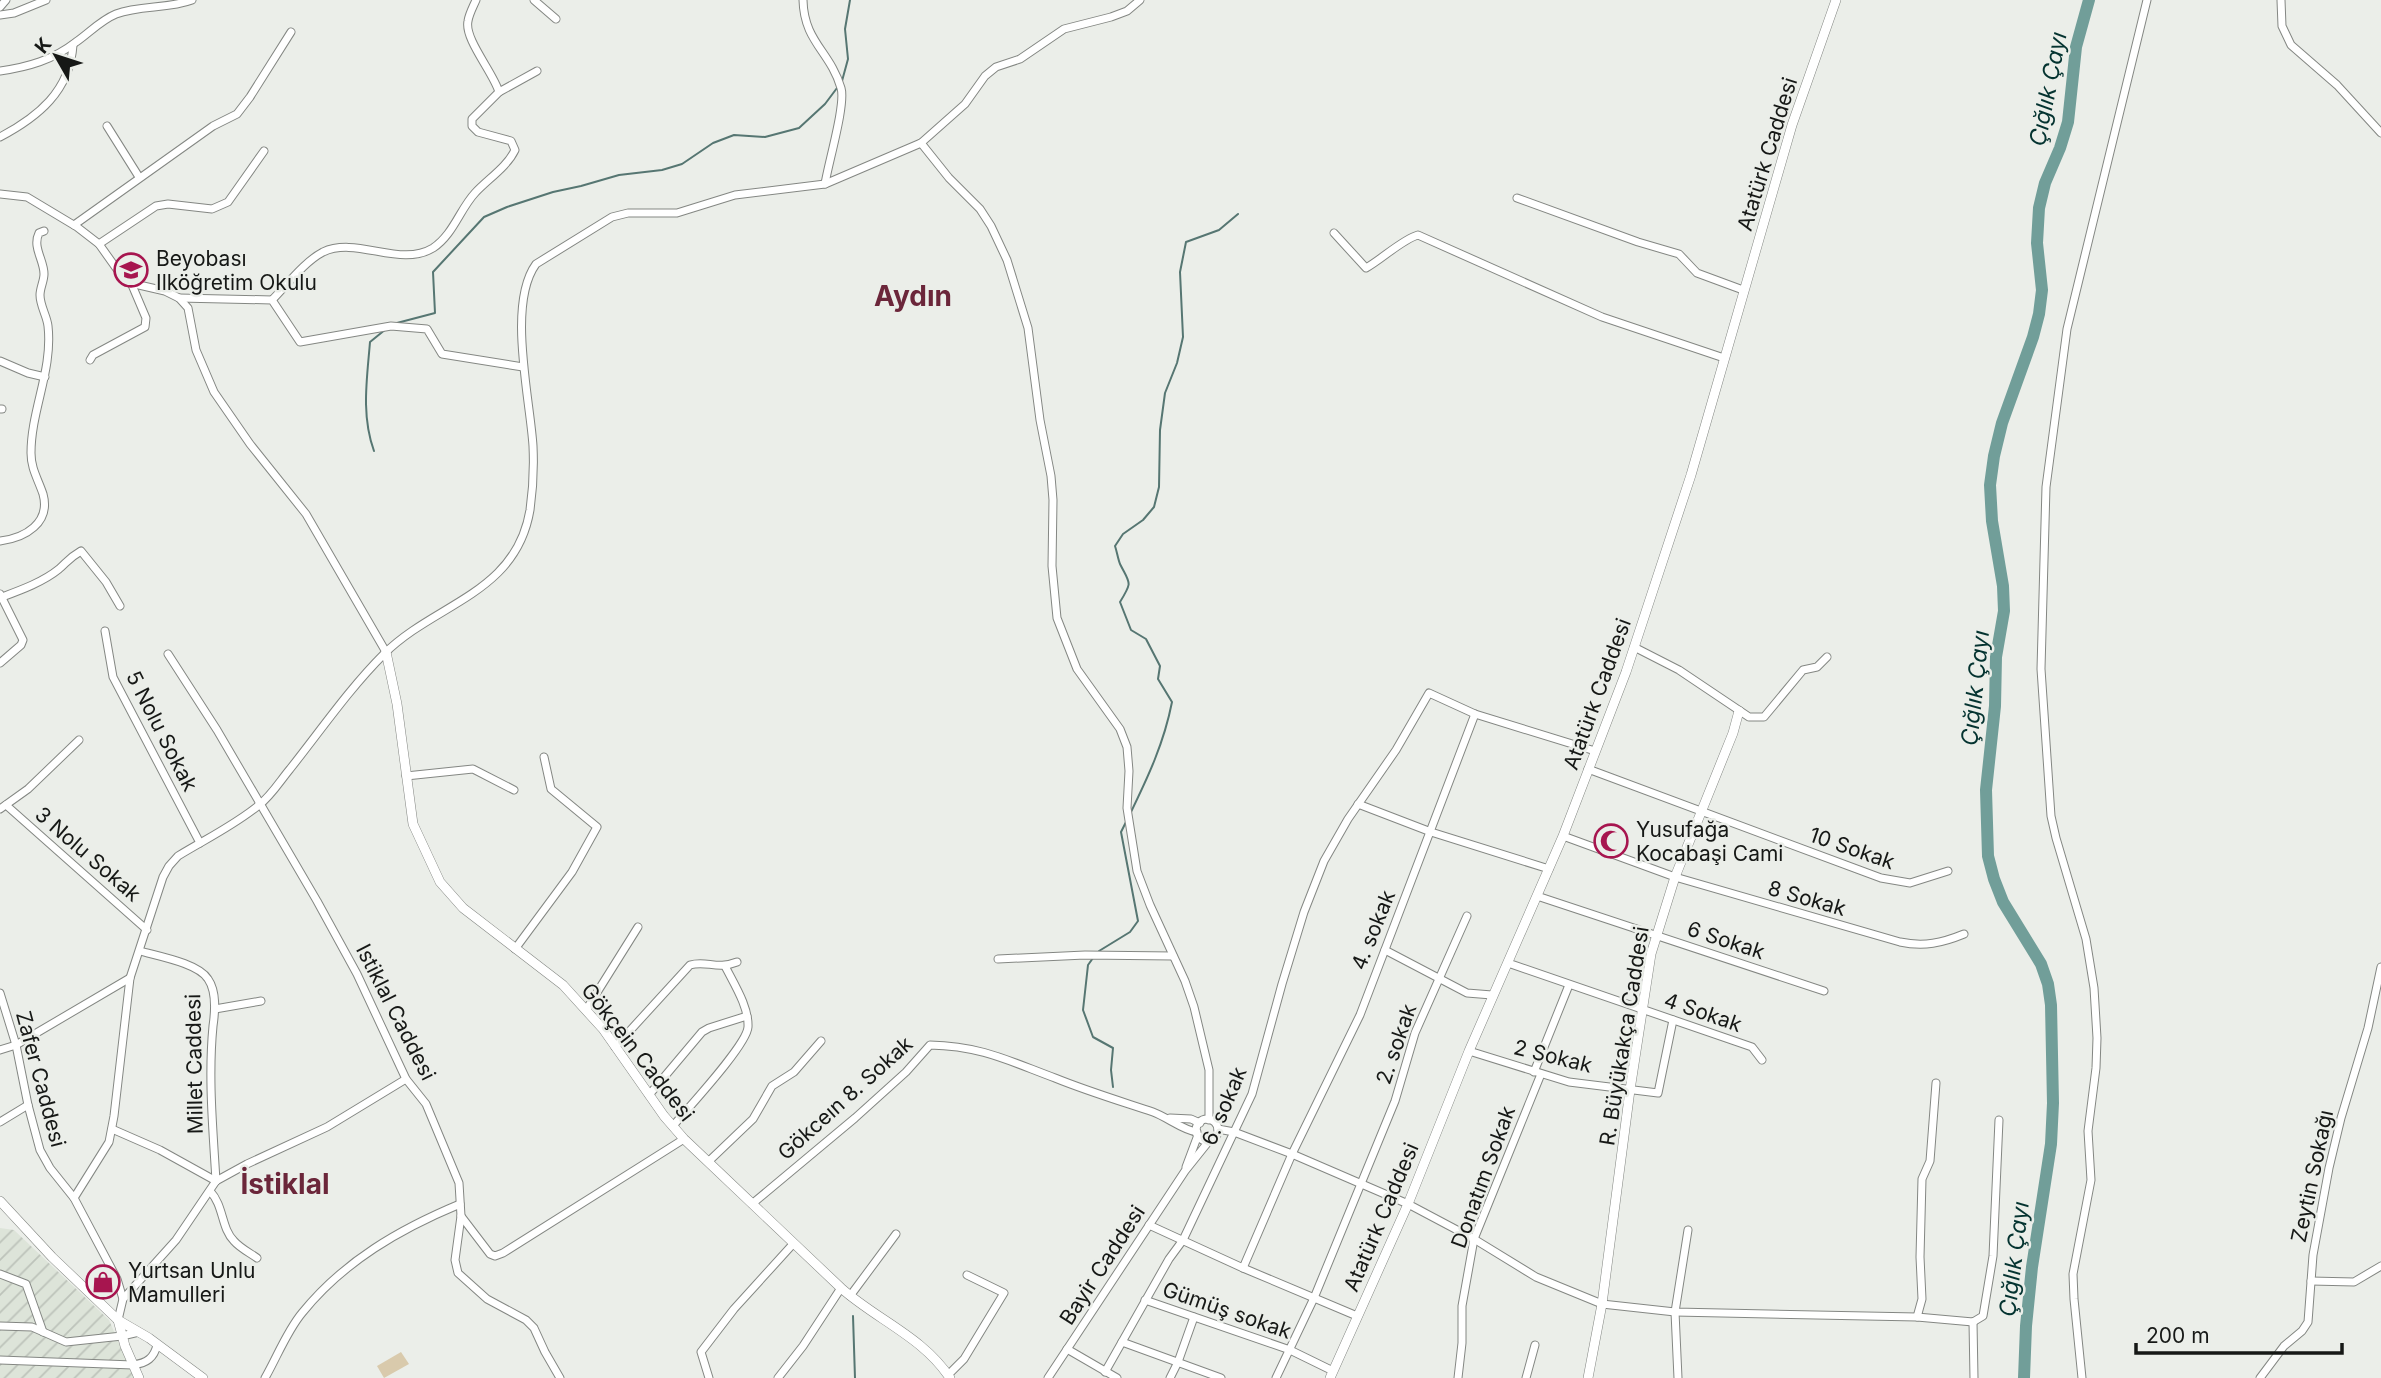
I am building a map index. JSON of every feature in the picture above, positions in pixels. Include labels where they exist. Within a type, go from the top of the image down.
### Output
[{"type":"street","points":[[0,6],[6,0]]},
{"type":"street","points":[[0,15],[14,13],[46,0]]},
{"type":"street","points":[[0,71],[35,65],[73,45],[117,14],[192,0]]},
{"type":"street","points":[[476,0],[468,18],[468,29],[499,92]]},
{"type":"street","points":[[534,0],[556,19]]},
{"type":"street","points":[[803,0],[805,23],[815,42],[834,66],[840,86],[825,184]]},
{"type":"street","points":[[74,1198],[103,1153],[112,1129],[130,978],[169,866],[178,856],[260,805],[350,690],[386,652],[491,581],[515,551],[526,531],[533,482],[533,445],[523,367],[523,306],[529,274],[536,264],[612,217],[628,213],[677,213],[735,195],[825,184],[920,143],[965,104],[985,76],[996,67],[1020,59],[1064,29],[1127,11],[1140,0]]},
{"type":"street","name":"Atatürk Caddesi","points":[[1332,1375],[1408,1204],[1492,995],[1563,836],[1634,647],[1691,475],[1792,125],[1836,0]]},
{"type":"street","points":[[2082,1378],[2073,1274],[2091,1180],[2088,1131],[2097,1038],[2094,989],[2086,939],[2052,816],[2041,669],[2043,539],[2046,487],[2067,330],[2147,0]]},
{"type":"street","points":[[2281,0],[2281,26],[2288,41],[2337,85],[2381,133]]},
{"type":"street","points":[[74,225],[213,126],[237,114],[291,32]]},
{"type":"street","points":[[0,137],[26,123],[55,94],[72,62],[73,45]]},
{"type":"street","points":[[0,194],[27,197],[74,225],[99,244],[123,279],[132,285],[179,298],[272,300],[325,251],[344,248],[416,254],[440,242],[470,199],[509,160],[515,150],[511,141],[478,132],[472,126],[472,119],[499,92],[537,71]]},
{"type":"street","points":[[107,126],[139,177]]},
{"type":"street","points":[[920,143],[980,209],[991,226],[1007,260],[1028,328],[1051,476],[1052,566],[1057,618],[1077,669],[1120,729],[1127,747],[1127,808],[1137,871],[1194,1007],[1209,1070],[1209,1120]]},
{"type":"street","points":[[99,244],[156,206],[168,204],[212,209],[228,202],[264,151]]},
{"type":"street","points":[[1517,198],[1679,254],[1697,273],[1744,290]]},
{"type":"street","points":[[0,541],[14,539],[36,527],[45,501],[32,467],[31,452],[33,422],[45,377],[48,327],[40,295],[43,268],[36,244],[37,237],[44,231]]},
{"type":"street","points":[[1334,233],[1366,268],[1387,256],[1408,237],[1418,235],[1602,317],[1724,358]]},
{"type":"street","points":[[90,360],[93,355],[145,327],[146,318],[132,285]]},
{"type":"street","points":[[179,298],[188,308],[196,350],[214,392],[250,444],[306,514],[386,652]]},
{"type":"street","points":[[272,300],[300,342],[391,326],[427,329],[442,354],[523,367]]},
{"type":"street","points":[[0,361],[45,377]]},
{"type":"street","points":[[0,663],[21,645],[23,640],[1,595],[46,577],[81,551],[106,582],[120,606]]},
{"type":"street","name":"5 Nolu Sokak","points":[[105,631],[113,677],[200,843]]},
{"type":"street","points":[[1634,647],[1679,670],[1749,717],[1764,717],[1803,670],[1817,667],[1827,657]]},
{"type":"street","name":"Gökçein Caddesi","points":[[386,652],[397,704],[413,824],[440,883],[463,908],[563,985],[586,1010],[684,1139],[841,1288],[864,1308],[921,1344],[941,1363],[949,1376]]},
{"type":"street","name":"Istiklal Caddesi","points":[[168,654],[358,974],[406,1080],[426,1104],[459,1183],[461,1216],[455,1260],[458,1273],[488,1299],[526,1320],[534,1328],[560,1378]]},
{"type":"street","name":"6. sokak","points":[[1145,1300],[1182,1240],[1252,1094],[1304,912],[1324,861],[1358,804],[1396,750],[1429,693],[1475,714]]},
{"type":"street","name":"R. Büyükakça Caddesi","points":[[1588,1378],[1602,1304],[1630,1090],[1656,935],[1675,877],[1733,733],[1739,711]]},
{"type":"street","points":[[1475,714],[1595,751]]},
{"type":"street","name":"4. sokak","points":[[1243,1268],[1292,1154],[1360,1015],[1475,714]]},
{"type":"street","points":[[3,807],[28,789],[79,740]]},
{"type":"street","points":[[515,949],[572,872],[597,827],[551,789],[544,757]]},
{"type":"street","points":[[406,776],[473,769],[514,790]]},
{"type":"street","name":"10 Sokak","points":[[1588,769],[1881,878],[1910,883],[1948,871]]},
{"type":"street","points":[[1358,804],[1431,832],[1549,869]]},
{"type":"street","name":"3 Nolu Sokak","points":[[3,807],[147,930]]},
{"type":"street","name":"8 Sokak","points":[[1563,836],[1675,877],[1900,942],[1938,944],[1964,934]]},
{"type":"street","name":"6 Sokak","points":[[1537,896],[1824,991]]},
{"type":"street","name":"2. sokak","points":[[1314,1298],[1395,1101],[1415,1033],[1467,916]]},
{"type":"street","points":[[586,1010],[638,927]]},
{"type":"street","points":[[1385,950],[1467,993],[1492,995]]},
{"type":"street","name":"Millet Caddesi","points":[[139,951],[190,966],[205,975],[212,989],[215,1009],[209,1064],[216,1181]]},
{"type":"street","points":[[998,959],[1085,955],[1173,956]]},
{"type":"street","points":[[615,1047],[690,965],[725,966],[737,962]]},
{"type":"street","name":"4 Sokak","points":[[1508,963],[1752,1047],[1762,1060]]},
{"type":"street","points":[[673,1126],[743,1040],[748,1026],[747,1016],[725,966]]},
{"type":"street","name":"Zeytin Sokağı","points":[[2260,1378],[2284,1346],[2305,1327],[2309,1318],[2313,1255],[2335,1143],[2368,1028],[2381,967]]},
{"type":"street","points":[[0,1050],[16,1045],[130,978]]},
{"type":"street","name":"Donatım Sokak","points":[[1458,1378],[1462,1306],[1474,1239],[1569,985]]},
{"type":"street","name":"Zafer Caddesi","points":[[0,993],[45,1161],[74,1198],[117,1279],[123,1299]]},
{"type":"street","points":[[215,1009],[261,1001]]},
{"type":"street","points":[[649,1095],[702,1032],[747,1016]]},
{"type":"street","name":"2 Sokak","points":[[1469,1051],[1569,1082],[1658,1093],[1673,1020]]},
{"type":"street","points":[[708,1162],[753,1119],[772,1086],[794,1072],[821,1041]]},
{"type":"street","name":"Gökceın 8. Sokak","points":[[752,1204],[855,1118],[906,1072],[930,1045],[992,1053],[1056,1079],[1170,1118],[1191,1119],[1200,1123]]},
{"type":"street","points":[[139,1378],[118,1320],[123,1299],[176,1240],[216,1181],[327,1127],[406,1080]]},
{"type":"street","points":[[1917,1317],[1922,1299],[1922,1179],[1930,1161],[1936,1083]]},
{"type":"street","points":[[0,1122],[28,1105]]},
{"type":"street","name":"Gökceın 8. Sokak","points":[[1170,1118],[1197,1134]]},
{"type":"street","points":[[1209,1120],[1215,1123],[1218,1129],[1217,1135],[1209,1141],[1203,1140],[1197,1134],[1200,1123],[1209,1120]]},
{"type":"street","points":[[1218,1129],[1234,1132],[1292,1154],[1408,1204],[1474,1239],[1536,1277],[1602,1304],[1675,1312],[1917,1317],[1973,1322],[1983,1316],[1993,1256],[1999,1120]]},
{"type":"street","points":[[112,1129],[160,1150],[216,1181]]},
{"type":"street","name":"Bayir Caddesi","points":[[1185,1171],[1197,1134]]},
{"type":"street","points":[[461,1216],[490,1254],[503,1253],[684,1139]]},
{"type":"street","name":"Bayir Caddesi","points":[[1048,1378],[1185,1171],[1209,1141]]},
{"type":"street","points":[[210,1191],[218,1199],[228,1233],[234,1241],[257,1258]]},
{"type":"street","points":[[0,1201],[52,1257],[118,1320],[203,1378]]},
{"type":"street","points":[[265,1378],[300,1315],[337,1276],[377,1245],[460,1204]]},
{"type":"street","points":[[1149,1225],[1357,1316]]},
{"type":"street","points":[[1678,1378],[1675,1312],[1688,1230]]},
{"type":"street","points":[[850,1296],[896,1234]]},
{"type":"street","points":[[709,1378],[701,1352],[734,1309],[793,1244]]},
{"type":"street","points":[[2311,1281],[2354,1282],[2381,1266]]},
{"type":"street","points":[[0,1274],[26,1284],[43,1332]]},
{"type":"street","points":[[949,1376],[964,1359],[1004,1293],[967,1275]]},
{"type":"street","points":[[778,1378],[803,1346],[841,1288]]},
{"type":"street","points":[[1276,1378],[1314,1298]]},
{"type":"street","name":"Gümüş sokak","points":[[1105,1372],[1145,1300],[1290,1350],[1332,1375]]},
{"type":"street","points":[[1170,1378],[1194,1317]]},
{"type":"street","points":[[1973,1322],[1974,1378]]},
{"type":"street","points":[[0,1325],[32,1327],[66,1342],[139,1332]]},
{"type":"street","points":[[1122,1342],[1221,1378]]},
{"type":"street","points":[[0,1360],[133,1365],[149,1360],[155,1354],[157,1345]]},
{"type":"street","points":[[1526,1378],[1535,1345]]},
{"type":"street","points":[[1067,1349],[1116,1378]]},
{"type":"shaded area","points":[[0,1228],[14,1230],[109,1320],[134,1378],[0,1378]]},
{"type":"shaded area","points":[[401,1352],[409,1364],[384,1378],[377,1366]]},
{"type":"waterway","points":[[842,81],[848,59],[845,29],[850,0]]},
{"type":"waterway","name":"Çığlık Çayı","points":[[2024,1378],[2032,1267],[2051,1144],[2051,1005],[2041,964],[2003,902],[1988,856],[1986,790],[1995,706],[1996,657],[2004,611],[1990,485],[2002,423],[2039,314],[2042,290],[2037,243],[2039,208],[2045,183],[2068,122],[2076,47],[2089,0]]},
{"type":"waterway","points":[[393,324],[435,313],[433,272],[484,217],[553,192],[619,175],[662,170],[682,164],[713,143],[734,135],[765,137],[799,128],[825,104],[837,88]]},
{"type":"waterway","points":[[1130,814],[1160,746],[1172,702],[1158,679],[1160,666],[1146,639],[1131,630],[1120,602],[1129,583],[1115,546],[1123,534],[1143,520],[1154,507],[1159,487],[1160,430],[1165,393],[1177,363],[1183,337],[1180,272],[1186,242],[1219,230],[1238,214]]},
{"type":"waterway","points":[[374,451],[366,410],[370,342],[386,329]]},
{"type":"waterway","points":[[1099,951],[1130,932],[1138,921],[1121,832],[1126,822]]},
{"type":"waterway","points":[[1093,958],[1088,965],[1083,1010],[1093,1037],[1113,1048],[1113,1087]]},
{"type":"waterway","points":[[853,1316],[855,1378]]},
{"type":"place","name":"Beyobası Ilköğretim Okulu","points":[[131,270]]},
{"type":"place","name":"Yusufağa Kocabaşi Cami","points":[[1611,841]]},
{"type":"place","name":"Yurtsan Unlu Mamulleri","points":[[103,1282]]},
{"type":"district","name":"Aydın","points":[[913,296]]},
{"type":"district","name":"İstiklal","points":[[285,1184]]}]
